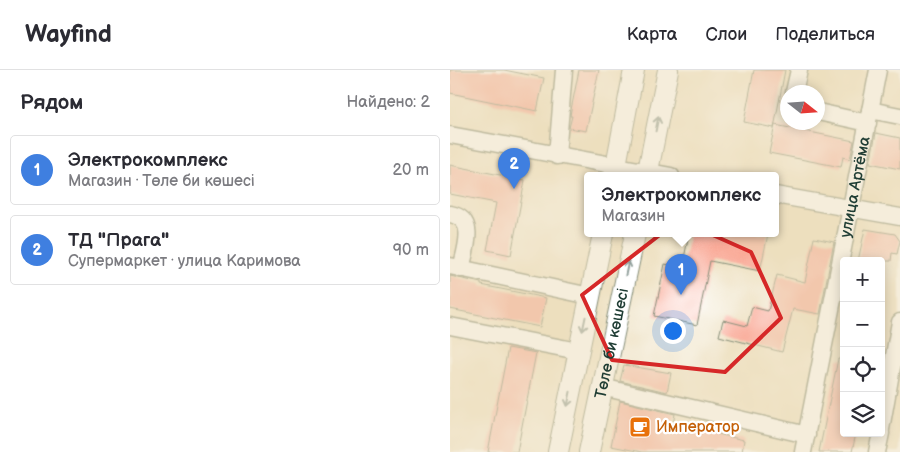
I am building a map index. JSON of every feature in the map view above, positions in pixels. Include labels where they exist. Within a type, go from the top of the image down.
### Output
[{"type":"main road","points":[[615,172],[634,70]]},
{"type":"main road","points":[[647,172],[668,70]]},
{"type":"main road","name":"Төле би көшесі","points":[[558,452],[602,237]]},
{"type":"main road","name":"Төле би көшесі","points":[[589,452],[634,237]]},
{"type":"street","points":[[796,85],[799,70]]},
{"type":"street","name":"улица Артёма","points":[[803,452],[878,70]]},
{"type":"street","points":[[557,156],[560,71]]},
{"type":"street","points":[[825,113],[900,116]]},
{"type":"street","points":[[450,135],[557,156],[615,172]]},
{"type":"street","points":[[779,196],[900,218]]},
{"type":"street","points":[[450,214],[456,215],[464,221],[469,230],[456,268],[590,296]]},
{"type":"street","points":[[885,406],[900,322]]},
{"type":"street","points":[[450,326],[578,351]]},
{"type":"street","points":[[602,387],[807,435]]},
{"type":"street","points":[[877,452],[879,437]]},
{"type":"highlighted area","points":[[679,220],[751,252],[781,318],[725,372],[612,360],[582,295]]},
{"type":"building","points":[[450,70],[504,70],[544,78],[537,111],[450,93]]},
{"type":"building","points":[[579,70],[599,70],[586,131],[569,128]]},
{"type":"building","points":[[754,70],[785,70],[782,85],[780,85],[780,96],[774,128],[744,122]]},
{"type":"building","points":[[775,125],[780,126],[780,130],[800,130],[854,141],[850,159],[843,157],[841,167],[769,153]]},
{"type":"building","points":[[876,133],[900,138],[900,169],[870,163]]},
{"type":"building","points":[[450,165],[525,180],[511,255],[487,250],[496,203],[450,194]]},
{"type":"building","points":[[865,229],[895,234],[900,241],[897,254],[892,253],[891,261],[885,261],[885,257],[859,257]]},
{"type":"building","points":[[688,237],[767,237],[760,271],[710,261],[697,325],[654,316],[665,264],[682,268]]},
{"type":"building","points":[[814,238],[834,242],[820,314],[793,309],[782,352],[719,336],[723,320],[747,326],[752,307],[768,311],[777,275],[805,282]]},
{"type":"building","points":[[450,276],[481,283],[481,285],[546,298],[540,327],[450,309]]},
{"type":"building","points":[[508,348],[536,353],[517,452],[488,452]]},
{"type":"building","points":[[838,359],[840,359],[840,437],[855,437],[852,452],[819,452]]},
{"type":"building","points":[[624,365],[671,373],[667,392],[620,381]]},
{"type":"building","points":[[620,401],[675,414],[673,424],[744,440],[742,452],[642,452],[611,446]]},
{"type":"place","name":"ТД \"Прага\"","points":[[514,189]]},
{"type":"place","name":"Электрокомплекс","points":[[681,295]]},
{"type":"place","name":"Император","points":[[640,427]]}]
